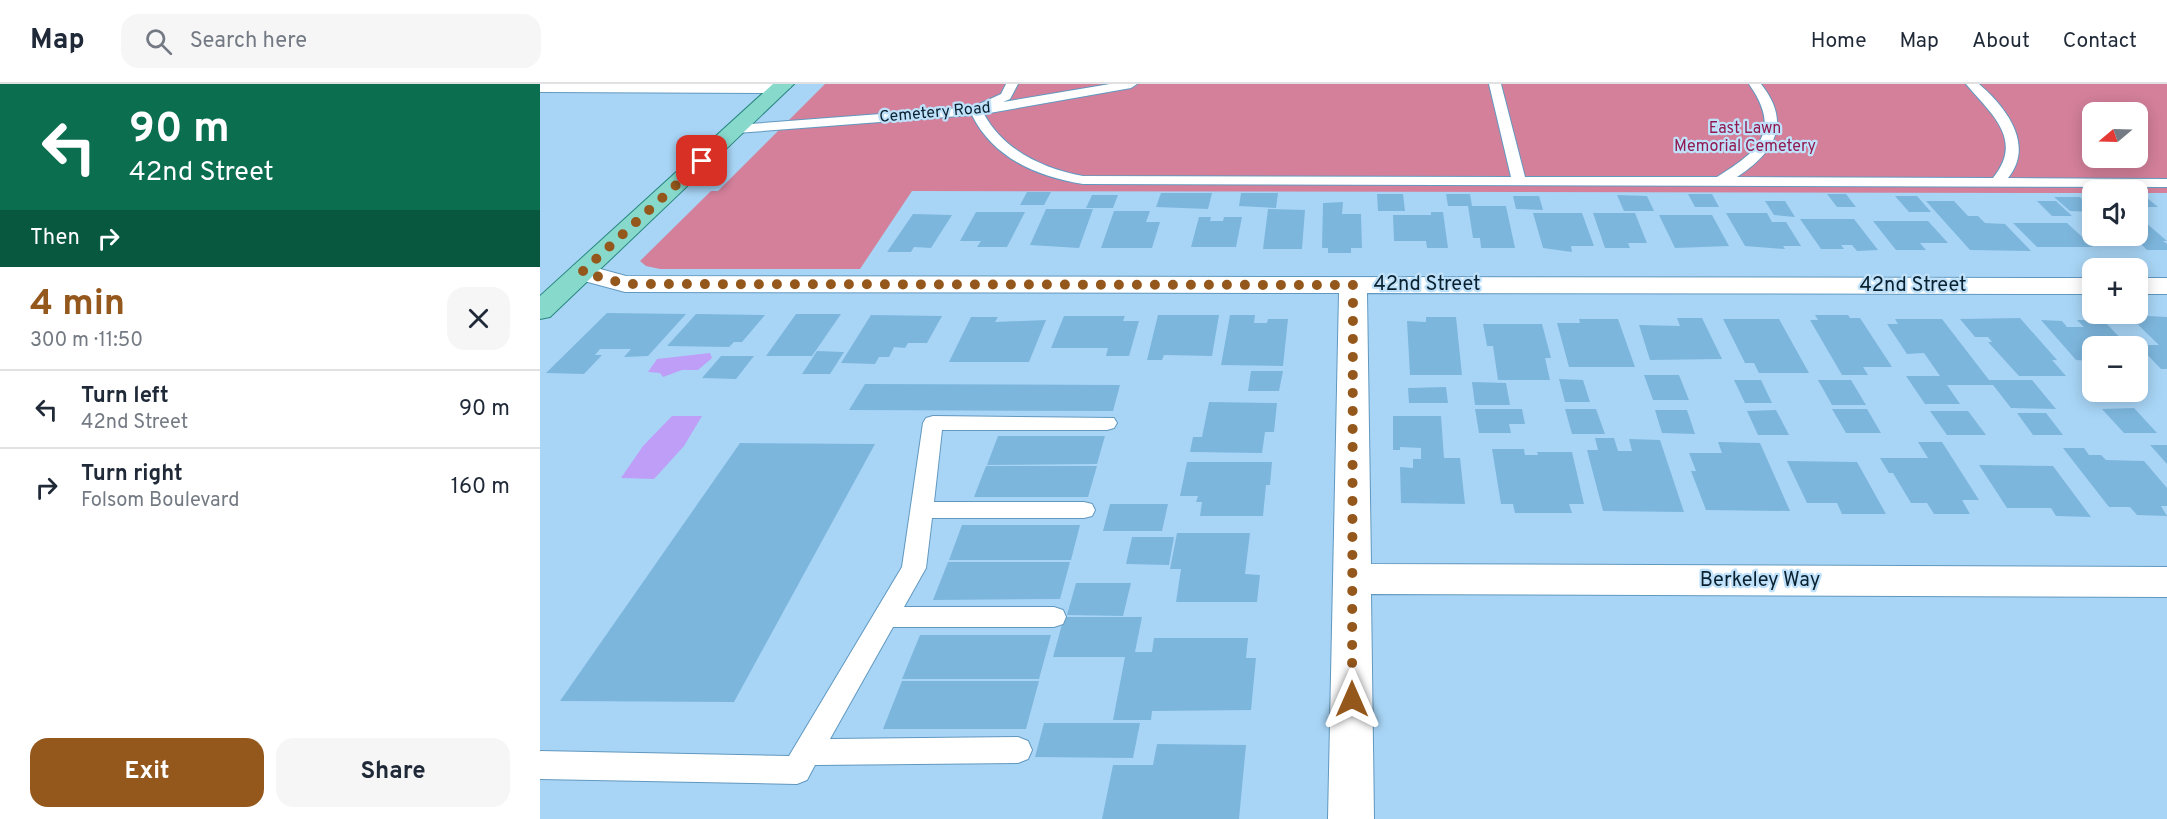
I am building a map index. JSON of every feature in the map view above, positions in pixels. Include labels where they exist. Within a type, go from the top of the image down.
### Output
[{"type":"main road","points":[[540,311],[551,291],[582,272],[783,85]]},
{"type":"street","points":[[540,86],[783,85]]},
{"type":"street","name":"42nd Street","points":[[582,272],[625,284],[2082,286]]},
{"type":"street","points":[[1351,819],[1353,285]]},
{"type":"street","points":[[2148,286],[2167,286]]},
{"type":"street","name":"Berkeley Way","points":[[1352,579],[2167,582]]},
{"type":"lane","points":[[1012,84],[1006,96],[976,111],[980,123],[990,134],[1036,168],[1065,178],[2167,183]]},
{"type":"lane","name":"Cemetery Road","points":[[736,129],[976,111],[1131,84]]},
{"type":"lane","points":[[1495,84],[1519,180]]},
{"type":"lane","points":[[1721,182],[1745,167],[1761,150],[1773,124],[1773,111],[1755,84]]},
{"type":"lane","points":[[1972,84],[1995,106],[2009,132],[2013,156],[2011,167],[1998,181]]},
{"type":"lane","points":[[540,765],[797,770],[914,568],[933,423],[1107,423]]},
{"type":"lane","points":[[922,510],[1084,510]]},
{"type":"lane","points":[[886,617],[1054,617]]},
{"type":"lane","points":[[807,752],[1018,750]]},
{"type":"green space","name":"East Lawn Memorial Cemetery","points":[[825,84],[2167,84],[2167,193],[2148,193],[2148,180],[2082,180],[2082,193],[912,191],[860,269],[660,269],[646,266],[640,261],[711,191],[718,191]]},
{"type":"shaded area","points":[[710,353],[712,358],[698,370],[682,370],[663,377],[660,373],[648,372],[657,359]]},
{"type":"shaded area","points":[[672,416],[702,416],[684,446],[654,479],[621,478],[643,446]]},
{"type":"building","points":[[1027,192],[1051,192],[1044,205],[1020,205]]},
{"type":"building","points":[[1161,193],[1212,193],[1208,209],[1156,207]]},
{"type":"building","points":[[1241,193],[1278,193],[1276,208],[1239,206]]},
{"type":"building","points":[[1377,194],[1403,194],[1405,211],[1378,211]]},
{"type":"building","points":[[1446,194],[1470,194],[1472,206],[1506,206],[1515,248],[1481,248],[1480,238],[1473,238],[1468,206],[1448,206]]},
{"type":"building","points":[[1688,194],[1712,194],[1719,207],[1695,207]]},
{"type":"building","points":[[1827,194],[1846,194],[1856,207],[1837,207]]},
{"type":"building","points":[[1092,195],[1118,195],[1113,208],[1086,208]]},
{"type":"building","points":[[1617,195],[1647,196],[1654,211],[1624,211]]},
{"type":"building","points":[[1513,196],[1539,196],[1543,210],[1516,209]]},
{"type":"building","points":[[1895,196],[1917,196],[1931,212],[1909,212]]},
{"type":"building","points":[[2054,197],[2080,197],[2082,212],[2070,211]]},
{"type":"building","points":[[2148,199],[2158,207],[2148,207]]},
{"type":"building","points":[[1765,201],[1785,201],[1795,217],[1774,215]]},
{"type":"building","points":[[1926,201],[1954,201],[1968,216],[1978,216],[1985,223],[2005,224],[2031,251],[1970,250]]},
{"type":"building","points":[[2037,201],[2056,201],[2072,216],[2052,216]]},
{"type":"building","points":[[1343,202],[1342,214],[1361,214],[1362,248],[1351,248],[1351,253],[1328,253],[1328,248],[1322,248],[1323,203]]},
{"type":"building","points":[[1046,209],[1093,209],[1079,248],[1030,245]]},
{"type":"building","points":[[1268,209],[1305,210],[1302,249],[1263,249]]},
{"type":"building","points":[[1114,211],[1150,211],[1146,222],[1160,222],[1152,248],[1101,248]]},
{"type":"building","points":[[976,212],[1025,212],[1007,247],[977,247],[981,241],[960,241]]},
{"type":"building","points":[[1431,212],[1443,212],[1448,248],[1427,248],[1426,241],[1394,241],[1393,215],[1431,215]]},
{"type":"building","points":[[1533,213],[1582,213],[1594,246],[1571,246],[1572,252],[1543,248]]},
{"type":"building","points":[[1593,213],[1635,213],[1647,243],[1628,243],[1630,248],[1605,248]]},
{"type":"building","points":[[1726,213],[1767,213],[1772,222],[1786,222],[1801,246],[1783,246],[1785,249],[1745,246]]},
{"type":"building","points":[[913,214],[952,215],[931,248],[914,247],[911,252],[887,252]]},
{"type":"building","points":[[1659,215],[1712,215],[1729,246],[1675,248]]},
{"type":"building","points":[[1199,217],[1211,217],[1210,221],[1223,221],[1224,217],[1242,217],[1236,247],[1191,247]]},
{"type":"building","points":[[1800,219],[1854,219],[1878,250],[1857,251],[1852,245],[1841,245],[1844,249],[1821,249]]},
{"type":"building","points":[[1873,221],[1928,221],[1948,243],[1920,243],[1926,250],[1896,250]]},
{"type":"building","points":[[2013,223],[2067,223],[2082,237],[2082,246],[2093,247],[2037,247]]},
{"type":"building","points":[[2148,225],[2167,241],[2163,241],[2167,244],[2167,250],[2147,250],[2143,246],[2148,246]]},
{"type":"building","points":[[607,313],[686,314],[648,356],[624,357],[631,349],[600,349],[595,355],[602,355],[584,374],[546,373]]},
{"type":"building","points":[[696,314],[765,315],[742,342],[734,342],[729,347],[667,346]]},
{"type":"building","points":[[796,314],[841,314],[812,356],[766,356]]},
{"type":"building","points":[[871,315],[942,316],[927,343],[908,343],[905,348],[894,347],[889,357],[879,357],[875,364],[841,363]]},
{"type":"building","points":[[1158,315],[1219,315],[1212,356],[1164,355],[1162,360],[1147,360]]},
{"type":"building","points":[[1230,315],[1255,315],[1254,323],[1267,323],[1268,319],[1288,319],[1283,366],[1221,365]]},
{"type":"building","points":[[1815,315],[1848,315],[1850,318],[1860,318],[1892,367],[1863,367],[1868,375],[1842,375],[1810,320],[1818,320]]},
{"type":"building","points":[[1064,316],[1125,316],[1123,321],[1139,321],[1129,356],[1106,356],[1108,348],[1051,348]]},
{"type":"building","points":[[2148,316],[2167,317],[2167,369],[2161,369],[2148,355],[2148,345],[2159,345],[2137,324],[2148,324]]},
{"type":"building","points":[[971,317],[998,317],[995,322],[1046,320],[1029,362],[949,362]]},
{"type":"building","points":[[1426,317],[1456,317],[1462,375],[1410,375],[1407,321],[1426,322]]},
{"type":"building","points":[[1677,318],[1702,318],[1722,359],[1650,360],[1639,325],[1680,326]]},
{"type":"building","points":[[2020,318],[2057,360],[2052,360],[2066,376],[2019,376],[1988,342],[1992,342],[1988,337],[1975,337],[1960,319]]},
{"type":"building","points":[[1579,319],[1618,319],[1635,367],[1569,367],[1557,323],[1580,323]]},
{"type":"building","points":[[1723,319],[1779,319],[1809,373],[1759,373],[1754,363],[1745,363]]},
{"type":"building","points":[[1895,319],[1942,319],[1989,380],[2032,380],[2056,409],[2011,408],[1993,385],[1947,385],[1960,404],[1925,404],[1906,376],[1940,376],[1924,353],[1907,354],[1887,324],[1898,324]]},
{"type":"building","points":[[2041,320],[2062,321],[2067,327],[2084,327],[2077,320],[2082,320],[2082,324],[2107,324],[2118,336],[2082,336],[2082,360],[2076,360]]},
{"type":"building","points":[[1483,324],[1542,324],[1551,358],[1545,358],[1550,380],[1498,380],[1493,346],[1487,346]]},
{"type":"building","points":[[817,351],[844,352],[830,374],[802,374]]},
{"type":"building","points":[[721,356],[754,356],[736,379],[702,378]]},
{"type":"building","points":[[1251,371],[1283,371],[1279,391],[1248,391]]},
{"type":"building","points":[[1644,375],[1679,375],[1689,400],[1653,400]]},
{"type":"building","points":[[1559,379],[1583,380],[1590,402],[1565,402]]},
{"type":"building","points":[[1734,380],[1761,380],[1772,403],[1745,403]]},
{"type":"building","points":[[1818,380],[1851,380],[1866,405],[1832,405]]},
{"type":"building","points":[[1472,382],[1506,383],[1510,405],[1475,405]]},
{"type":"building","points":[[865,384],[1120,385],[1113,411],[849,410]]},
{"type":"building","points":[[1446,387],[1448,403],[1409,403],[1408,388]]},
{"type":"building","points":[[1209,402],[1277,403],[1274,432],[1265,432],[1262,453],[1190,452],[1193,437],[1202,437]]},
{"type":"building","points":[[2134,408],[2157,433],[2124,433],[2102,409]]},
{"type":"building","points":[[1475,409],[1522,409],[1525,424],[1509,424],[1511,433],[1479,433]]},
{"type":"building","points":[[1565,409],[1596,409],[1605,434],[1572,434]]},
{"type":"building","points":[[1832,409],[1867,409],[1881,433],[1846,433]]},
{"type":"building","points":[[1655,410],[1687,410],[1695,434],[1662,433]]},
{"type":"building","points":[[1776,410],[1789,435],[1758,435],[1747,411]]},
{"type":"building","points":[[1930,411],[1968,411],[1986,435],[1947,435]]},
{"type":"building","points":[[2017,413],[2046,413],[2063,435],[2033,435]]},
{"type":"building","points":[[1393,416],[1441,416],[1444,458],[1460,458],[1465,504],[1401,503],[1400,467],[1413,468],[1413,459],[1421,459],[1421,448],[1400,447],[1400,450],[1393,450]]},
{"type":"building","points":[[998,436],[1105,436],[1097,464],[987,465]]},
{"type":"building","points":[[1595,438],[1614,438],[1618,451],[1632,451],[1629,439],[1660,440],[1684,512],[1603,511],[1587,450],[1598,450]]},
{"type":"building","points":[[1718,442],[1760,443],[1790,511],[1706,510],[1691,471],[1696,471],[1689,453],[1722,453]]},
{"type":"building","points":[[1918,442],[1942,442],[1979,500],[1962,500],[1970,514],[1934,514],[1927,503],[1911,503],[1893,473],[1889,473],[1880,458],[1928,458]]},
{"type":"building","points":[[740,443],[875,444],[734,702],[560,701]]},
{"type":"building","points":[[2150,445],[2167,445],[2167,464]]},
{"type":"building","points":[[2063,448],[2084,448],[2089,455],[2101,455],[2106,460],[2144,461],[2167,488],[2167,506],[2161,506],[2167,516],[2137,515],[2130,507],[2109,507]]},
{"type":"building","points":[[1492,449],[1524,449],[1525,455],[1538,455],[1537,452],[1572,452],[1584,504],[1569,504],[1572,513],[1515,513],[1513,504],[1501,504]]},
{"type":"building","points":[[1787,461],[1857,462],[1886,514],[1842,514],[1837,503],[1807,503]]},
{"type":"building","points":[[1187,462],[1272,462],[1270,485],[1266,485],[1263,516],[1200,516],[1202,502],[1196,502],[1198,496],[1180,496]]},
{"type":"building","points":[[1979,465],[2053,466],[2091,517],[2056,516],[2051,508],[2007,508]]},
{"type":"building","points":[[986,466],[1097,466],[1088,497],[974,497]]},
{"type":"building","points":[[1110,504],[1168,504],[1162,531],[1103,531]]},
{"type":"building","points":[[962,525],[1080,525],[1071,560],[949,560]]},
{"type":"building","points":[[1177,533],[1250,533],[1245,574],[1260,575],[1257,602],[1176,602],[1181,569],[1170,569]]},
{"type":"building","points":[[1132,537],[1174,537],[1169,565],[1126,564]]},
{"type":"building","points":[[948,562],[1070,562],[1060,599],[933,600]]},
{"type":"building","points":[[1076,583],[1131,583],[1123,616],[1067,615]]},
{"type":"building","points":[[1064,617],[1142,617],[1135,652],[1152,652],[1154,638],[1248,638],[1246,658],[1256,658],[1251,710],[1152,711],[1151,720],[1113,720],[1125,657],[1053,657]]},
{"type":"building","points":[[920,635],[1051,635],[1039,679],[902,679]]},
{"type":"building","points":[[902,681],[1039,681],[1026,729],[883,729]]},
{"type":"building","points":[[1044,723],[1140,723],[1133,758],[1035,757]]},
{"type":"building","points":[[1157,744],[1246,745],[1239,819],[1102,819],[1113,765],[1153,765]]},
{"type":"route","points":[[702,161],[582,272],[625,284],[1353,285],[1352,699]]}]
